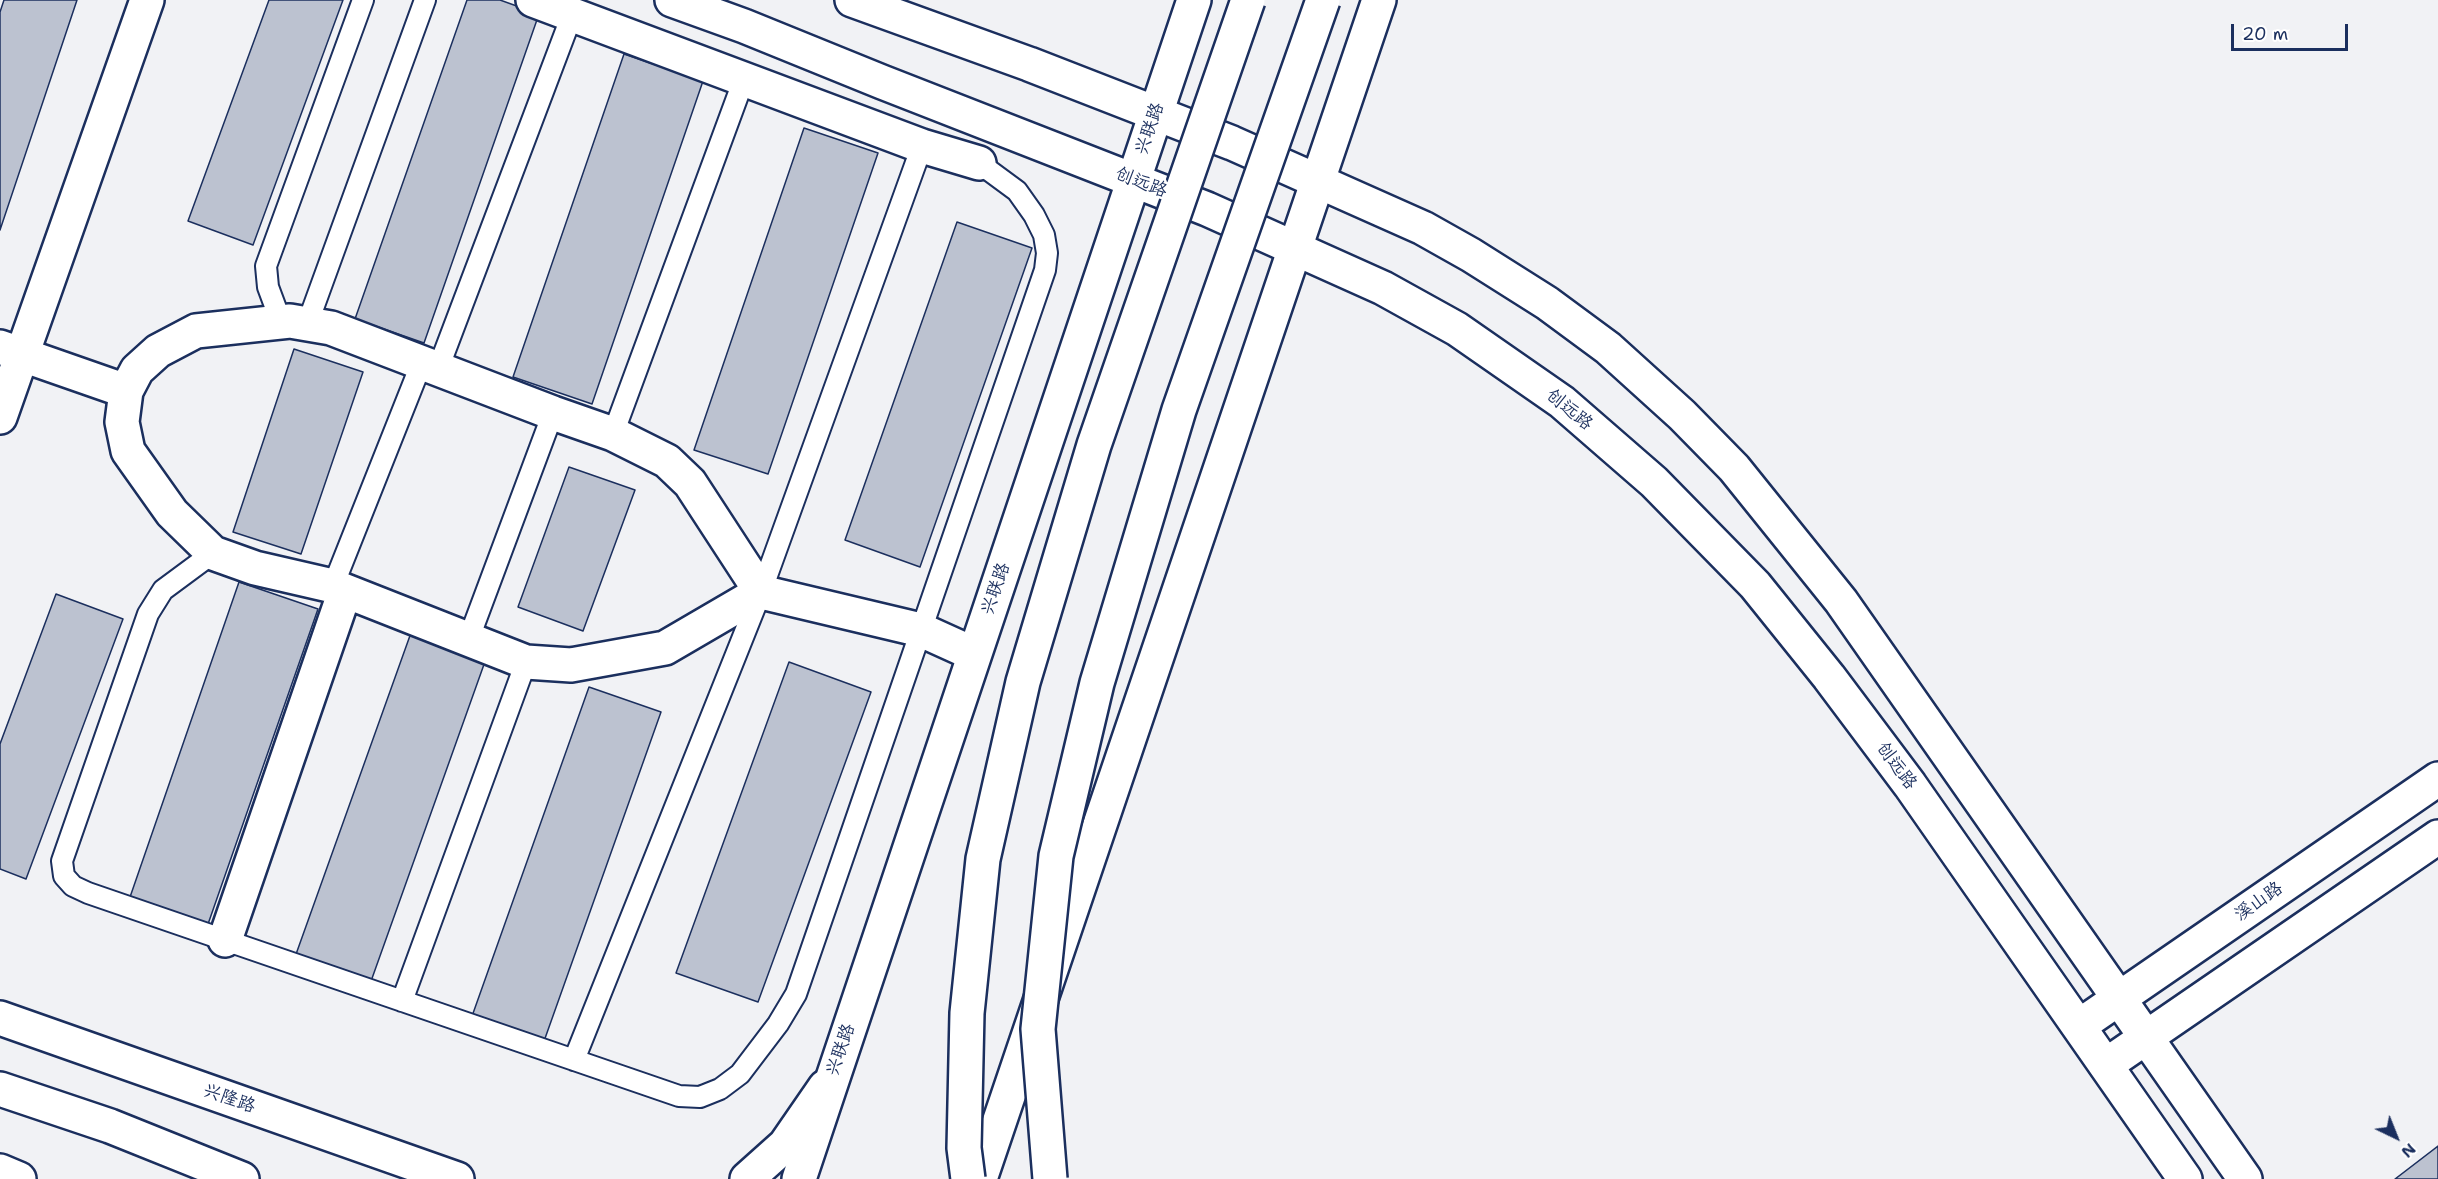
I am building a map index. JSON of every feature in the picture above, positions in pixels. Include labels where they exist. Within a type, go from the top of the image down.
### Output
[{"type":"main road","points":[[0,417],[11,351],[147,0]]},
{"type":"main road","points":[[533,0],[922,146],[979,163]]},
{"type":"main road","name":"创远路","points":[[672,0],[744,26],[1207,209],[1383,288],[1457,329],[1562,402],[1654,482],[1755,585],[1829,677],[1910,785],[2185,1179]]},
{"type":"main road","points":[[852,0],[1029,64],[1232,143],[1423,228],[1537,297],[1608,348],[1682,415],[1734,468],[1841,601],[2245,1179]]},
{"type":"main road","name":"兴联路","points":[[799,1179],[1194,0]]},
{"type":"main road","points":[[968,1179],[964,1148],[966,1013],[982,871],[1023,682],[1094,445],[1248,0]]},
{"type":"main road","points":[[1050,1179],[1038,1029],[1056,856],[1097,683],[1179,410],[1323,0]]},
{"type":"main road","points":[[980,1179],[1293,248],[1379,0]]},
{"type":"main road","points":[[761,592],[665,648],[571,665],[526,662],[339,588],[255,568],[213,553],[172,513],[128,451],[122,422],[126,391],[138,370],[158,351],[196,331],[294,322],[331,328],[613,434],[667,461],[690,483],[761,592],[921,630],[974,654]]},
{"type":"main road","points":[[11,351],[126,391]]},
{"type":"main road","points":[[225,940],[339,588]]},
{"type":"main road","name":"溪山路","points":[[2079,1026],[2438,779]]},
{"type":"main road","points":[[2106,1065],[2438,837]]},
{"type":"main road","name":"兴隆路","points":[[0,1018],[457,1179]]},
{"type":"main road","points":[[747,1179],[785,1145],[832,1079]]},
{"type":"main road","points":[[0,1089],[110,1126],[242,1179]]},
{"type":"main road","points":[[0,1171],[19,1179]]},
{"type":"lane","points":[[294,322],[268,287],[266,266],[363,0]]},
{"type":"lane","points":[[294,322],[425,0]]},
{"type":"lane","points":[[339,588],[572,15]]},
{"type":"lane","points":[[613,434],[744,79]]},
{"type":"lane","points":[[574,1060],[761,592],[922,146]]},
{"type":"lane","points":[[213,553],[162,590],[148,614],[62,861],[64,876],[73,886],[679,1096],[700,1097],[720,1089],[740,1074],[778,1024],[795,994],[1045,270],[1044,235],[1034,215],[1017,191],[979,163]]},
{"type":"lane","points":[[469,638],[553,413]]},
{"type":"lane","points":[[402,1001],[526,662]]},
{"type":"building","points":[[4,0],[77,0],[0,230],[0,12]]},
{"type":"building","points":[[269,0],[343,0],[253,245],[188,221]]},
{"type":"building","points":[[467,0],[500,0],[539,14],[424,343],[355,319]]},
{"type":"building","points":[[624,54],[703,81],[592,404],[513,377]]},
{"type":"building","points":[[804,128],[878,153],[768,474],[694,450]]},
{"type":"building","points":[[957,222],[1032,248],[920,567],[845,540]]},
{"type":"building","points":[[294,349],[363,372],[301,554],[233,532]]},
{"type":"building","points":[[569,467],[635,490],[583,631],[518,607]]},
{"type":"building","points":[[239,582],[318,609],[207,927],[129,900]]},
{"type":"building","points":[[56,594],[123,619],[26,879],[0,869],[0,744]]},
{"type":"building","points":[[412,630],[487,656],[370,984],[295,957]]},
{"type":"building","points":[[789,662],[871,692],[758,1002],[676,973]]},
{"type":"building","points":[[589,687],[661,712],[543,1044],[471,1019]]},
{"type":"building","points":[[2438,1146],[2438,1179],[2395,1179]]}]
